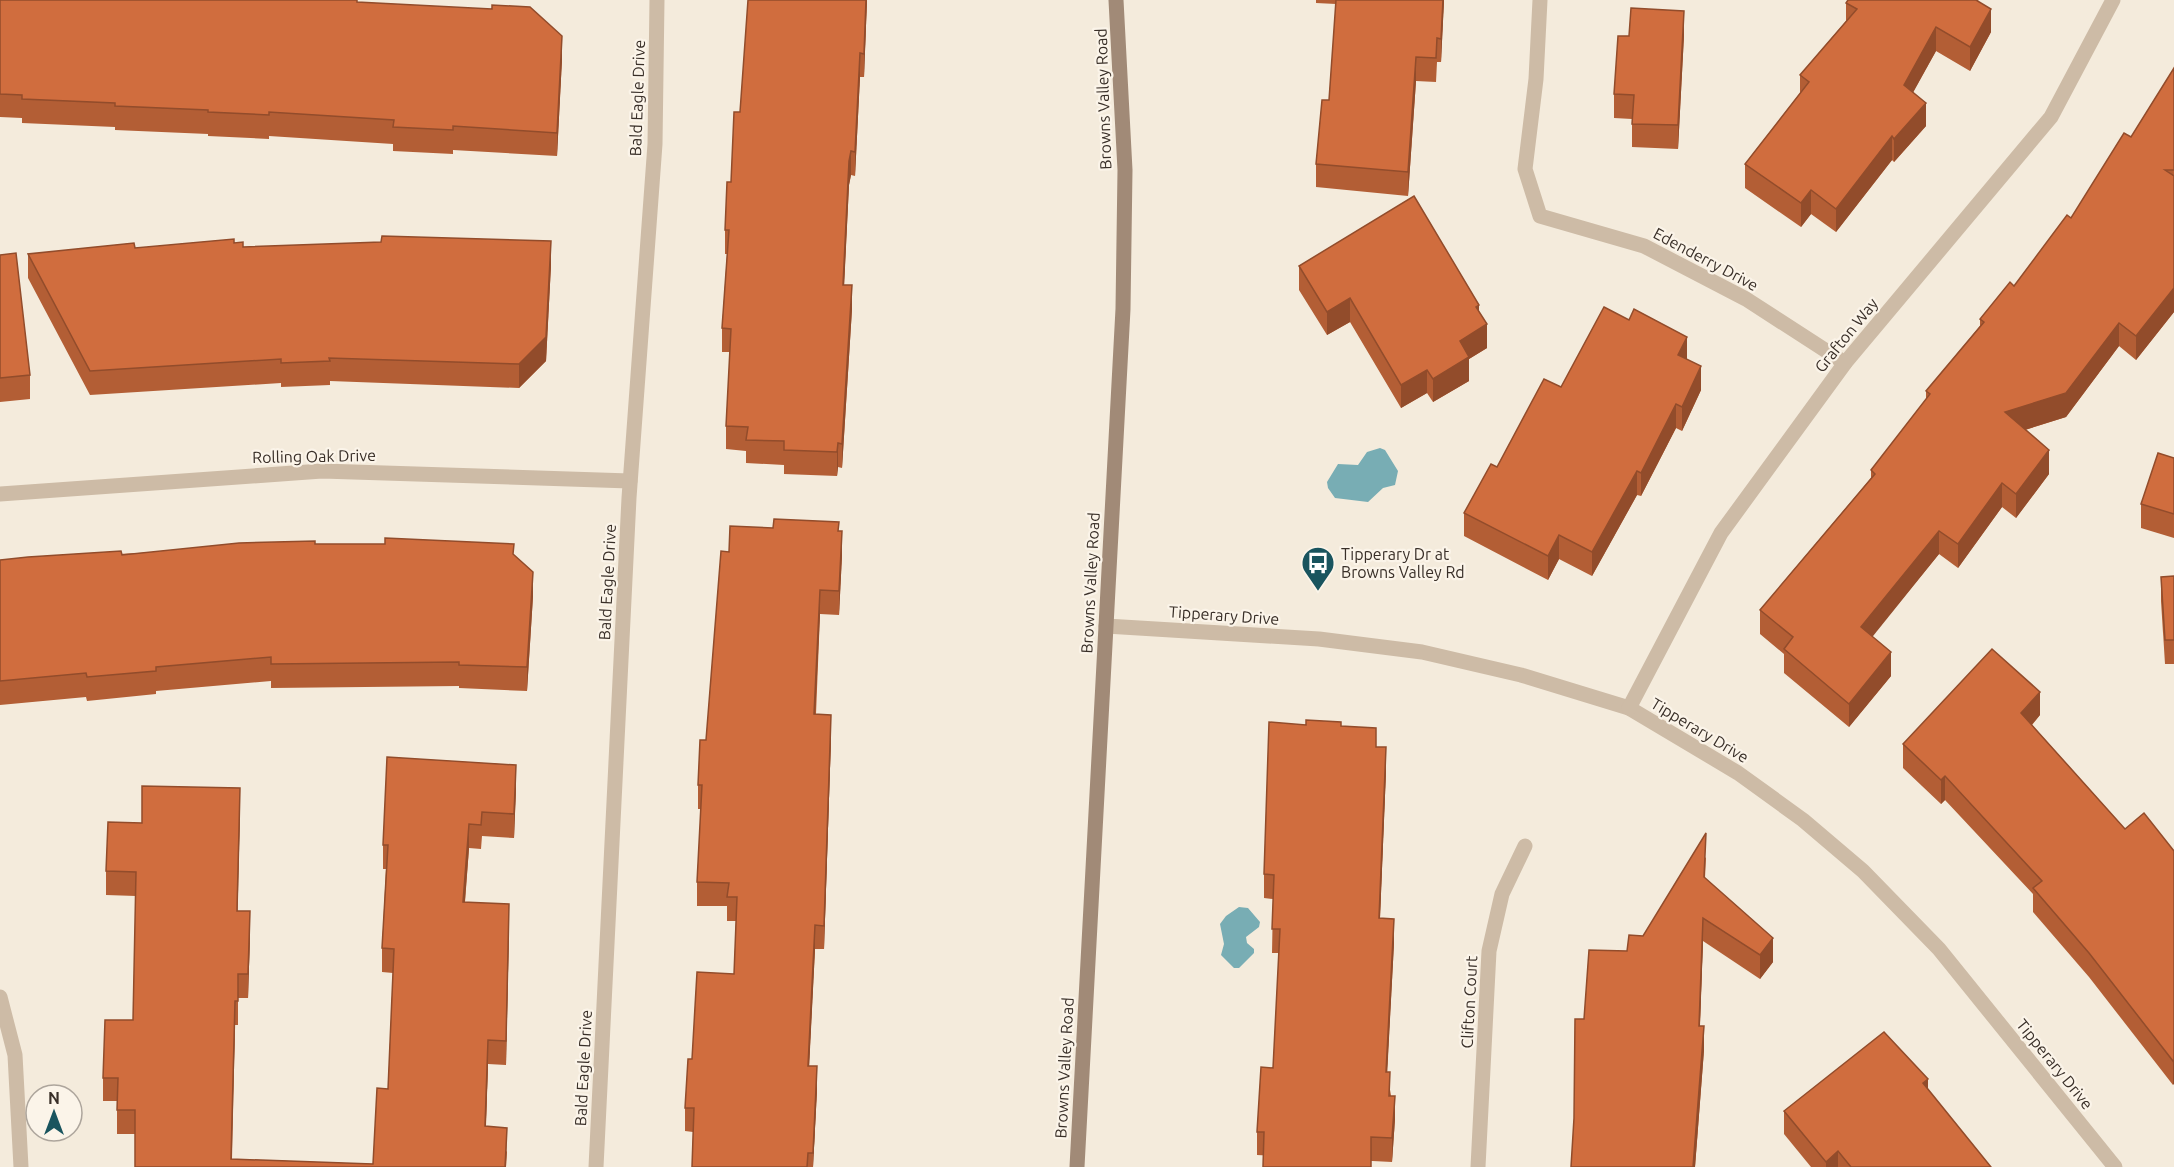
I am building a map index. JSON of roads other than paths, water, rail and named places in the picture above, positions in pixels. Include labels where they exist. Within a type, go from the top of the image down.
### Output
[{"type":"main road","name":"Browns Valley Road","points":[[1077,1167],[1123,309],[1125,170],[1116,0]]},
{"type":"street","name":"Bald Eagle Drive","points":[[596,1167],[630,481],[655,144],[657,0]]},
{"type":"street","name":"Edenderry Drive","points":[[1540,0],[1536,79],[1526,169],[1540,216],[1644,246],[1746,299],[1845,363]]},
{"type":"street","name":"Grafton Way","points":[[1629,708],[1721,533],[1845,363],[2051,117],[2113,0]]},
{"type":"street","name":"Rolling Oak Drive","points":[[0,494],[322,471],[630,481]]},
{"type":"street","name":"Tipperary Drive","points":[[1106,626],[1319,639],[1422,652],[1521,675],[1629,708],[1738,773],[1803,820],[1863,871],[1939,949],[2115,1167]]},
{"type":"street","name":"Clifton Court","points":[[1478,1167],[1489,951],[1502,894],[1525,846]]},
{"type":"street","points":[[0,997],[15,1055],[21,1167]]},
{"type":"water","points":[[1380,448],[1385,450],[1398,471],[1395,485],[1383,488],[1368,502],[1335,498],[1327,482],[1338,464],[1358,465],[1367,452]]},
{"type":"water","points":[[1239,907],[1248,908],[1260,922],[1259,927],[1246,937],[1254,953],[1239,968],[1234,968],[1221,955],[1224,944],[1220,924],[1226,916]]},
{"type":"place","name":"Tipperary Dr at Browns Valley Rd","points":[[1318,592]]}]
